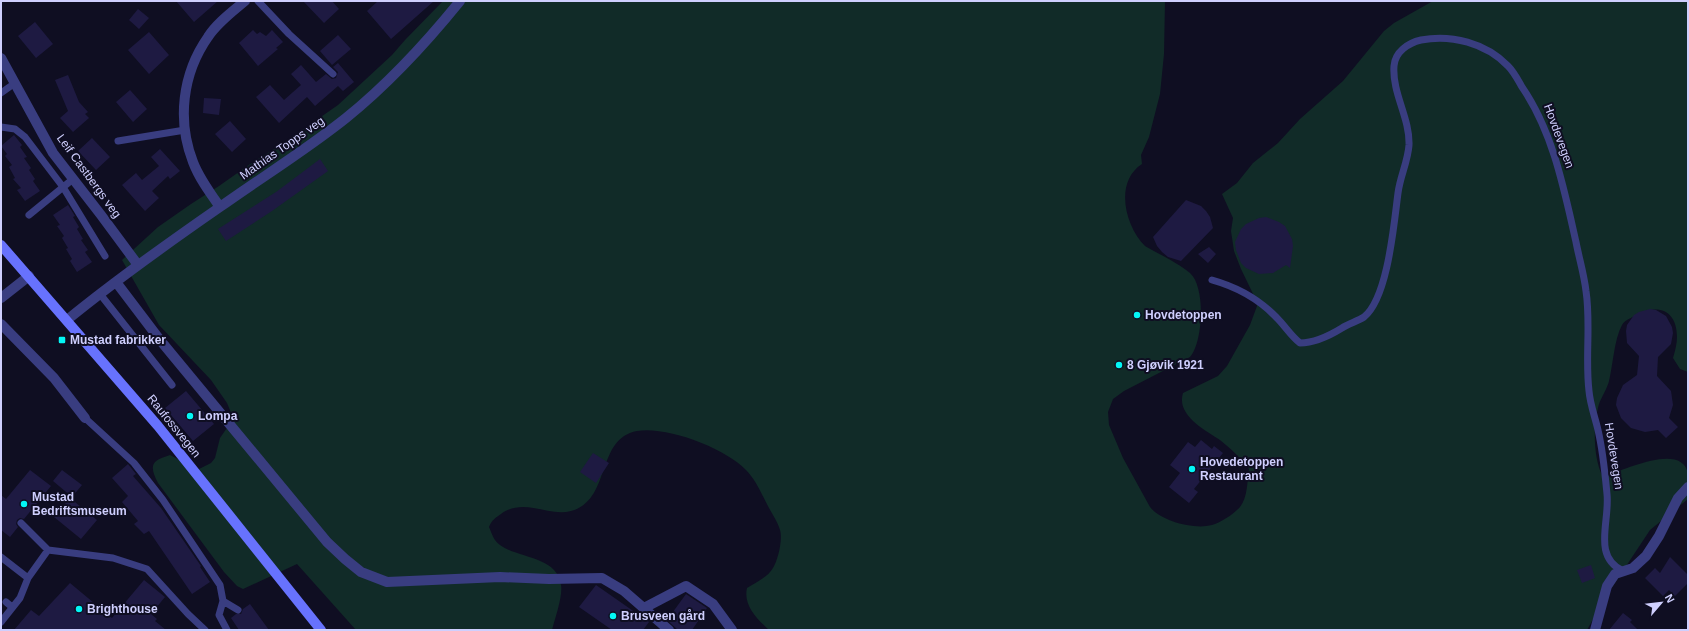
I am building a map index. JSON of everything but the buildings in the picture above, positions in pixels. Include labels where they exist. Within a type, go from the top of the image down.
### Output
[{"type":"main road","name":"Raufossvegen","points":[[1,245],[158,426],[321,630]]},
{"type":"street","points":[[220,207],[210,194],[193,162],[185,130],[184,95],[193,63],[208,37],[222,21],[245,1]]},
{"type":"street","name":"Mathias Topps veg","points":[[67,320],[138,265],[306,148],[347,117],[391,77],[439,27],[460,1]]},
{"type":"street","name":"Leif Castbergs veg","points":[[1,58],[53,153],[138,265]]},
{"type":"street","points":[[1,298],[29,276]]},
{"type":"street","points":[[116,282],[160,340],[327,542],[361,572],[387,582],[500,577],[569,579],[602,578],[624,592],[669,630]]},
{"type":"street","points":[[1,324],[54,378],[85,418]]},
{"type":"street","points":[[1595,630],[1607,586],[1615,574],[1632,568],[1646,556],[1659,536],[1678,498],[1688,487]]},
{"type":"street","points":[[644,608],[686,586],[713,604],[732,630]]},
{"type":"lane","points":[[258,1],[289,34],[334,74]]},
{"type":"lane","name":"Hovdevegen","points":[[1212,280],[1235,286],[1253,298],[1277,318],[1291,336],[1300,343],[1308,343],[1319,340],[1364,317],[1375,304],[1382,285],[1409,143],[1395,78],[1394,64],[1397,57],[1403,47],[1417,41],[1435,38],[1473,43],[1490,51],[1509,66],[1536,108],[1546,130],[1562,180],[1586,292],[1589,392],[1602,447],[1608,504],[1605,552],[1609,561],[1615,567],[1623,571]]},
{"type":"lane","points":[[1,93],[15,83]]},
{"type":"lane","points":[[1,127],[15,129],[25,137],[63,188],[105,256]]},
{"type":"lane","points":[[118,141],[185,130]]},
{"type":"lane","points":[[29,216],[73,179]]},
{"type":"lane","points":[[100,294],[172,385]]},
{"type":"lane","points":[[85,418],[134,463],[163,500],[220,585],[223,601],[219,615],[227,630]]},
{"type":"lane","points":[[21,523],[48,550],[113,558],[147,569],[188,614],[205,630]]},
{"type":"lane","points":[[1,622],[20,598],[28,578],[48,550]]},
{"type":"lane","points":[[1,557],[28,578]]},
{"type":"lane","points":[[223,601],[238,610]]},
{"type":"lane","points":[[6,602],[12,608]]},
{"type":"green space","points":[[443,1],[1165,1],[1164,54],[1160,94],[1149,137],[1141,155],[1142,164],[1133,172],[1128,182],[1125,193],[1126,204],[1132,227],[1145,246],[1185,269],[1195,280],[1199,290],[1201,315],[1200,328],[1198,340],[1190,357],[1124,391],[1113,399],[1108,412],[1109,425],[1123,458],[1150,507],[1162,516],[1178,523],[1205,526],[1215,524],[1223,520],[1240,507],[1246,494],[1249,469],[1228,446],[1193,421],[1184,408],[1182,401],[1183,393],[1218,376],[1227,366],[1250,325],[1257,306],[1256,300],[1234,251],[1231,231],[1233,218],[1222,194],[1237,183],[1253,163],[1278,143],[1300,119],[1343,81],[1384,31],[1394,23],[1433,1],[1688,1],[1688,372],[1680,369],[1673,358],[1677,337],[1674,322],[1671,316],[1661,310],[1654,310],[1647,311],[1625,321],[1619,331],[1609,381],[1599,404],[1595,440],[1597,459],[1602,475],[1608,475],[1653,460],[1676,460],[1684,465],[1688,474],[1688,499],[1650,530],[1603,601],[1587,630],[769,630],[752,611],[746,594],[747,588],[765,577],[773,568],[780,549],[781,534],[777,522],[753,478],[737,462],[695,440],[679,435],[649,430],[637,431],[624,436],[615,445],[608,457],[593,495],[584,505],[571,511],[562,512],[518,507],[510,509],[495,518],[489,527],[500,545],[508,550],[545,563],[552,568],[558,576],[561,585],[561,595],[552,630],[356,630],[297,564],[243,589],[237,586],[224,572],[158,483],[153,472],[155,462],[170,455],[199,469],[211,463],[215,458],[220,438],[231,422],[232,415],[227,403],[211,380],[159,325],[122,260],[158,227],[338,105],[392,55]]},
{"type":"place","name":"Hovdetoppen","points":[[1137,315]]},
{"type":"place","name":"Mustad fabrikker","points":[[62,340]]},
{"type":"place","name":"8 Gjøvik 1921","points":[[1119,365]]},
{"type":"place","name":"Lompa","points":[[190,416]]},
{"type":"place","name":"Hovedetoppen Restaurant","points":[[1192,469]]},
{"type":"place","name":"Mustad Bedriftsmuseum","points":[[24,504]]},
{"type":"place","name":"Brighthouse","points":[[79,609]]},
{"type":"place","name":"Brusveen gård","points":[[613,616]]}]
